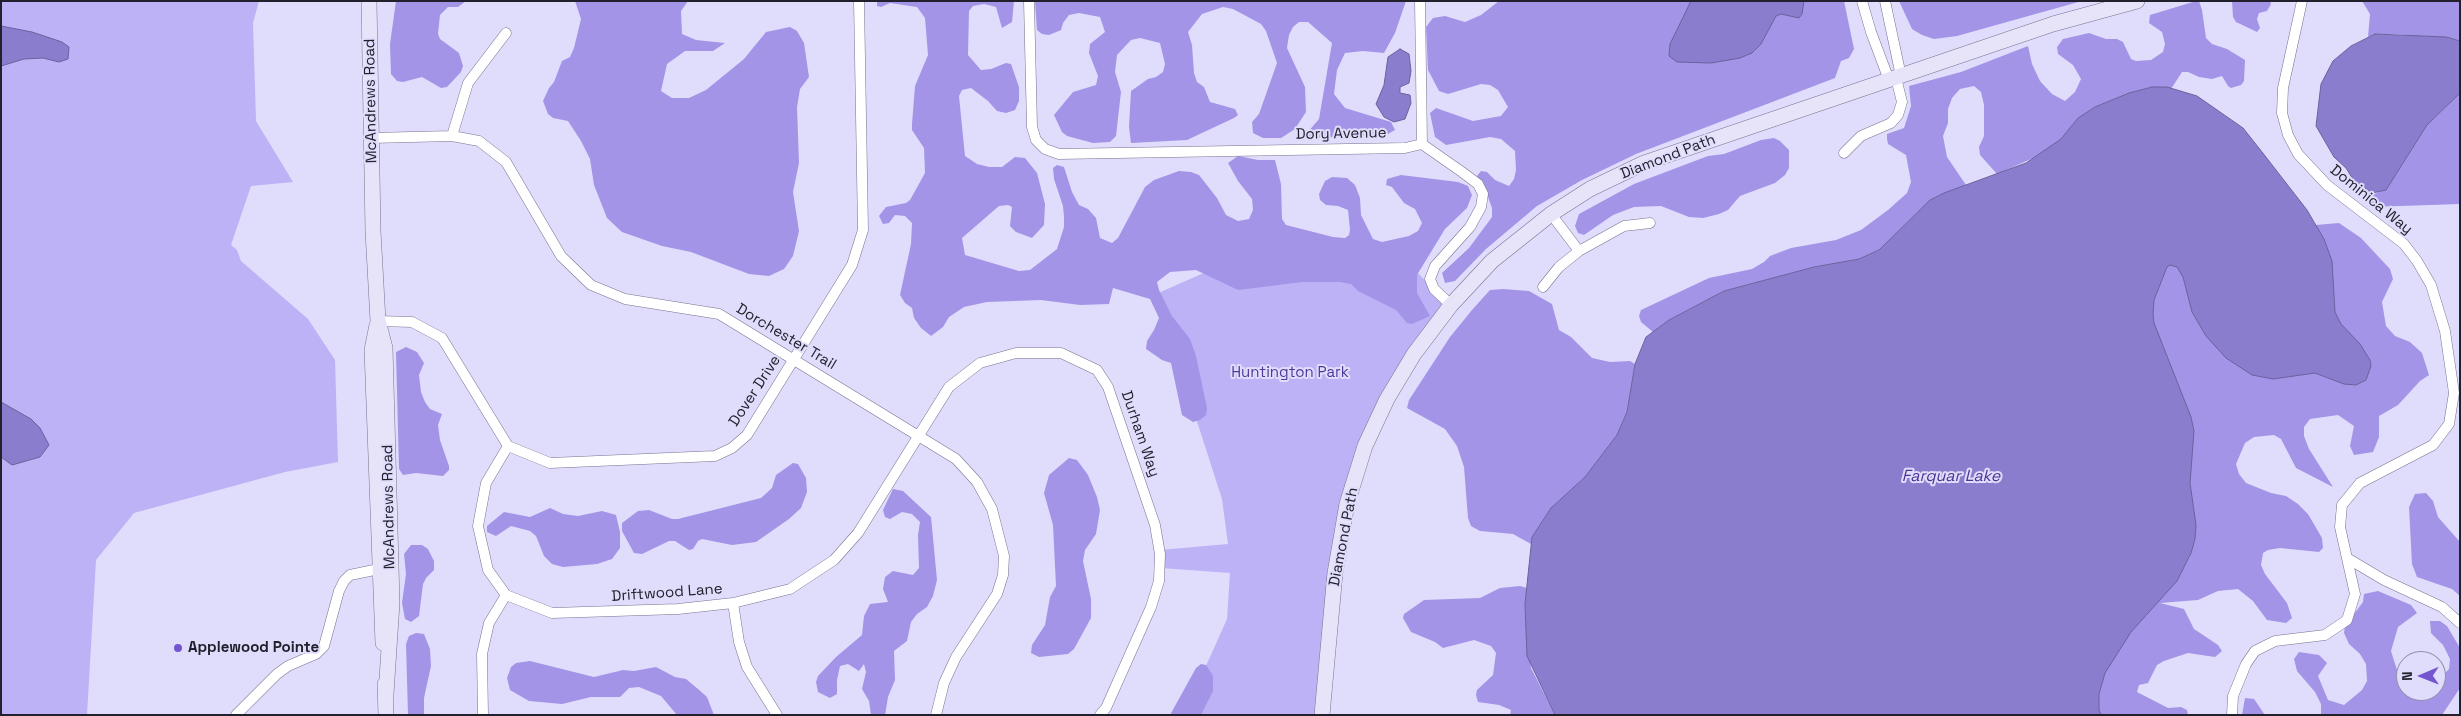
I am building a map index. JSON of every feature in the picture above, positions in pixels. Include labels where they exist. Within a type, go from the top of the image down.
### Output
[{"type":"street","name":"McAndrews Road","points":[[369,1],[371,138],[378,321],[385,348],[392,603],[386,694]]},
{"type":"street","name":"Dover Drive","points":[[508,446],[550,463],[715,456],[732,448],[746,435],[852,265],[863,230],[859,1]]},
{"type":"street","name":"Dory Avenue","points":[[1029,1],[1032,127],[1036,140],[1044,149],[1059,154],[1405,148],[1422,144]]},
{"type":"street","points":[[1420,1],[1422,144],[1478,184],[1483,194],[1477,217],[1435,266],[1430,279],[1434,289],[1451,305]]},
{"type":"street","points":[[1862,1],[1871,32],[1895,78]]},
{"type":"street","points":[[1844,152],[1860,136],[1891,122],[1898,116],[1902,102],[1895,78],[1885,1]]},
{"type":"street","name":"Diamond Path","points":[[1322,715],[1335,573],[1347,504],[1366,446],[1388,399],[1414,354],[1451,305],[1492,260],[1551,214],[1590,189],[1644,163],[2052,24],[2137,1]]},
{"type":"street","name":"Dominica Way","points":[[2302,1],[2281,102],[2288,135],[2298,154],[2327,185],[2404,244],[2418,261],[2431,285],[2445,332],[2454,393],[2449,424],[2433,445],[2360,483],[2342,505],[2340,527],[2347,558]]},
{"type":"street","points":[[452,136],[468,83],[506,33]]},
{"type":"street","name":"Dorchester Trail","points":[[371,138],[452,136],[478,141],[506,162],[561,256],[591,285],[625,300],[719,314],[794,358],[956,459],[977,482],[992,509],[1004,556],[1003,575],[997,594],[956,657],[944,684],[936,715]]},
{"type":"street","points":[[1551,214],[1579,251]]},
{"type":"street","points":[[1543,287],[1562,264],[1579,251],[1624,226],[1650,223]]},
{"type":"street","name":"McAndrews Road","points":[[378,321],[372,350],[386,715]]},
{"type":"street","points":[[378,321],[412,322],[442,338],[508,446],[486,483],[478,526],[488,570],[506,595],[489,623],[482,654],[483,715]]},
{"type":"street","name":"Durham Way","points":[[918,435],[949,387],[980,363],[1016,353],[1061,352],[1097,370],[1108,387],[1155,525],[1160,554],[1159,581],[1152,607],[1106,708],[1100,715]]},
{"type":"street","name":"Driftwood Lane","points":[[506,595],[552,613],[678,610],[733,603],[790,590],[834,560],[858,533],[918,435]]},
{"type":"street","points":[[2347,558],[2384,580],[2442,607],[2460,623]]},
{"type":"street","points":[[2232,715],[2233,696],[2246,664],[2255,651],[2275,640],[2325,636],[2347,620],[2355,594],[2347,558]]},
{"type":"street","points":[[236,715],[277,674],[288,666],[316,654],[324,646],[339,591],[344,581],[350,575],[379,569]]},
{"type":"street","points":[[733,603],[739,642],[747,667],[777,715]]},
{"type":"green space","points":[[1,1],[259,1],[253,23],[256,121],[293,182],[251,186],[231,245],[237,250],[241,261],[308,319],[335,360],[338,462],[285,472],[134,513],[96,560],[87,715],[1,715]]},
{"type":"green space","name":"Huntington Park","points":[[1414,269],[1449,305],[1376,428],[1346,517],[1323,715],[1184,715],[1227,619],[1230,573],[1161,568],[1160,550],[1228,544],[1222,499],[1156,294],[1206,272]]},
{"type":"shaded area","points":[[396,1],[466,1],[458,7],[448,7],[440,15],[438,34],[440,39],[459,53],[463,66],[461,72],[447,87],[441,88],[422,77],[403,82],[397,81],[391,74],[390,44]]},
{"type":"shaded area","points":[[575,1],[688,1],[681,11],[682,34],[696,40],[725,43],[713,51],[685,51],[667,64],[661,91],[672,98],[689,98],[706,90],[744,59],[766,32],[790,27],[797,31],[804,43],[809,77],[800,89],[797,107],[799,163],[793,192],[799,231],[793,256],[784,269],[769,276],[749,274],[691,252],[662,246],[622,232],[607,218],[594,185],[590,159],[581,141],[568,121],[553,118],[548,114],[543,101],[554,82],[562,61],[570,57],[574,48],[581,19]]},
{"type":"shaded area","points":[[877,1],[1014,1],[1012,22],[1002,28],[996,7],[984,4],[973,6],[969,11],[968,55],[981,70],[991,69],[1006,63],[1011,64],[1019,87],[1019,101],[1015,110],[1006,113],[997,111],[988,101],[971,88],[962,90],[959,96],[965,156],[977,164],[989,167],[1002,167],[1015,157],[1025,158],[1037,173],[1045,204],[1044,225],[1032,238],[1016,232],[1010,226],[1012,207],[1008,205],[999,206],[962,238],[965,255],[1019,271],[1030,270],[1057,249],[1064,227],[1064,217],[1063,206],[1054,179],[1053,168],[1057,165],[1064,167],[1072,192],[1079,205],[1088,209],[1096,218],[1100,238],[1112,243],[1118,238],[1145,187],[1154,180],[1179,171],[1199,175],[1217,198],[1226,215],[1238,221],[1249,219],[1253,210],[1252,199],[1238,181],[1228,163],[1238,156],[1258,160],[1275,160],[1281,184],[1282,219],[1286,225],[1333,237],[1345,238],[1349,235],[1350,230],[1348,210],[1338,206],[1326,205],[1320,200],[1319,194],[1325,181],[1332,177],[1347,178],[1355,185],[1360,198],[1361,215],[1373,239],[1382,242],[1409,236],[1418,231],[1422,223],[1415,209],[1404,203],[1392,187],[1386,185],[1387,179],[1401,175],[1458,182],[1468,186],[1472,195],[1467,208],[1445,229],[1417,275],[1417,293],[1430,316],[1412,324],[1407,323],[1396,310],[1358,291],[1351,284],[1340,282],[1302,282],[1238,290],[1196,270],[1170,272],[1157,282],[1159,290],[1172,316],[1190,339],[1196,356],[1207,408],[1206,415],[1200,420],[1193,422],[1182,415],[1171,363],[1162,360],[1146,349],[1147,341],[1159,318],[1150,299],[1113,288],[1109,304],[1080,305],[1041,300],[987,302],[964,307],[949,317],[943,327],[931,336],[921,328],[914,318],[912,308],[905,303],[900,295],[911,244],[912,223],[905,216],[895,215],[889,223],[883,224],[879,216],[886,207],[906,203],[910,200],[925,173],[924,148],[912,130],[912,124],[915,86],[928,55],[925,18],[917,7],[890,3],[881,7],[877,6]]},
{"type":"shaded area","points":[[1035,1],[1406,1],[1395,33],[1384,53],[1363,51],[1345,53],[1337,70],[1334,94],[1345,108],[1391,122],[1395,130],[1386,135],[1308,138],[1307,133],[1319,119],[1332,43],[1308,22],[1299,22],[1293,27],[1289,35],[1287,48],[1305,87],[1306,112],[1295,129],[1281,138],[1263,138],[1253,133],[1252,122],[1259,114],[1277,63],[1266,31],[1261,24],[1233,9],[1223,7],[1202,14],[1188,32],[1192,45],[1194,73],[1197,82],[1204,87],[1210,102],[1235,109],[1238,115],[1187,140],[1131,143],[1129,127],[1131,91],[1148,79],[1156,77],[1163,72],[1165,64],[1160,43],[1140,38],[1131,40],[1117,55],[1115,72],[1121,92],[1116,136],[1110,142],[1093,143],[1067,136],[1062,132],[1054,115],[1073,92],[1096,85],[1098,76],[1089,53],[1090,44],[1105,32],[1100,17],[1079,13],[1069,15],[1063,23],[1061,30],[1049,35],[1042,34],[1037,30]]},
{"type":"shaded area","points":[[1499,1],[1844,1],[1854,49],[1849,58],[1841,61],[1835,78],[1636,154],[1582,180],[1537,206],[1486,249],[1455,281],[1445,283],[1442,273],[1469,248],[1492,217],[1492,208],[1484,186],[1477,176],[1481,171],[1487,172],[1495,180],[1509,186],[1514,179],[1516,170],[1515,151],[1501,139],[1490,137],[1446,145],[1435,137],[1430,113],[1436,108],[1473,121],[1501,116],[1508,107],[1498,90],[1490,85],[1481,84],[1448,94],[1439,91],[1428,70],[1426,27],[1433,18],[1445,16],[1465,22],[1481,15]]},
{"type":"shaded area","points":[[1899,1],[2082,1],[1957,36],[1934,39],[1912,29]]},
{"type":"shaded area","points":[[2199,1],[2202,10],[2206,38],[2212,44],[2227,49],[2245,60],[2244,81],[2241,85],[2231,88],[2222,76],[2212,79],[2182,72],[2171,89],[2152,87],[2136,91],[2095,107],[2078,118],[2062,139],[2040,155],[1997,174],[1980,155],[1979,147],[1984,136],[1984,105],[1981,92],[1974,86],[1960,89],[1952,98],[1948,109],[1948,123],[1943,136],[1947,157],[1966,185],[1930,200],[1879,250],[1859,259],[1814,267],[1724,291],[1669,320],[1653,332],[1641,322],[1639,316],[1641,310],[1709,278],[1752,269],[1770,256],[1791,248],[1836,240],[1861,230],[1888,210],[1907,193],[1911,182],[1906,155],[1888,144],[1887,139],[1887,134],[1904,128],[1911,106],[1909,86],[1961,72],[2028,46],[2032,64],[2040,81],[2052,94],[2065,101],[2075,92],[2081,79],[2073,65],[2058,54],[2057,47],[2063,39],[2089,33],[2106,39],[2117,39],[2123,42],[2131,59],[2136,61],[2151,60],[2163,52],[2165,44],[2162,32],[2149,23],[2150,15]]},
{"type":"shaded area","points":[[2232,1],[2270,1],[2271,4],[2267,11],[2259,13],[2257,19],[2260,28],[2257,32],[2236,22],[2233,17]]},
{"type":"shaded area","points":[[2362,1],[2460,1],[2460,41],[2394,34],[2375,34],[2368,37],[2370,14]]},
{"type":"shaded area","points":[[2460,93],[2460,204],[2370,207],[2365,197],[2377,193],[2401,166],[2427,125]]},
{"type":"shaded area","points":[[1774,138],[1789,150],[1789,168],[1785,175],[1775,183],[1740,196],[1728,210],[1703,218],[1689,217],[1661,206],[1634,207],[1613,215],[1584,235],[1578,233],[1575,226],[1579,214],[1634,184],[1708,156],[1724,154],[1761,140]]},
{"type":"shaded area","points":[[2339,223],[2361,238],[2390,269],[2393,279],[2382,302],[2386,326],[2395,336],[2410,342],[2422,353],[2429,375],[2420,381],[2398,405],[2379,416],[2379,437],[2373,452],[2354,455],[2350,446],[2354,426],[2338,415],[2310,419],[2304,427],[2304,436],[2309,449],[2333,487],[2296,468],[2281,439],[2274,435],[2254,437],[2245,443],[2236,464],[2239,474],[2246,483],[2271,493],[2286,496],[2298,504],[2308,514],[2322,538],[2323,548],[2319,552],[2280,548],[2263,553],[2261,565],[2265,574],[2287,603],[2292,618],[2286,623],[2267,620],[2253,601],[2238,589],[2218,591],[2198,600],[2160,603],[2184,609],[2194,629],[2218,645],[2222,651],[2215,657],[2188,653],[2164,661],[2157,665],[2148,683],[2139,685],[2137,692],[2168,708],[2181,707],[2187,710],[2188,715],[2092,715],[2143,256],[2293,266],[2316,225]]},
{"type":"shaded area","points":[[1490,290],[1529,291],[1552,304],[1559,330],[1571,337],[1592,358],[1610,362],[1630,361],[1635,364],[1627,412],[1617,435],[1585,477],[1551,508],[1532,537],[1531,544],[1513,534],[1480,531],[1471,526],[1468,518],[1464,467],[1457,446],[1445,429],[1407,408],[1409,400],[1450,337]]},
{"type":"shaded area","points":[[406,347],[417,352],[424,363],[419,375],[421,392],[425,402],[430,409],[442,414],[438,425],[440,440],[449,466],[449,470],[443,476],[416,473],[403,475],[399,469],[396,352]]},
{"type":"shaded area","points":[[1069,458],[1077,460],[1088,475],[1100,510],[1096,534],[1085,550],[1083,561],[1091,599],[1091,618],[1074,649],[1068,654],[1039,657],[1031,653],[1032,645],[1045,625],[1050,597],[1056,586],[1053,525],[1044,493],[1049,475]]},
{"type":"shaded area","points":[[793,463],[798,464],[806,478],[807,492],[801,508],[789,519],[756,542],[732,545],[702,539],[698,541],[693,549],[689,550],[675,541],[669,541],[642,554],[634,553],[622,531],[622,523],[638,511],[649,510],[672,519],[678,519],[761,498],[772,488],[776,475]]},
{"type":"shaded area","points":[[893,489],[903,491],[931,517],[937,580],[933,596],[927,607],[917,614],[911,622],[907,641],[894,651],[895,680],[888,697],[885,715],[871,715],[869,701],[862,689],[866,672],[864,664],[859,671],[848,664],[840,666],[837,694],[830,698],[818,692],[816,682],[818,676],[836,657],[862,635],[864,616],[870,604],[888,602],[883,589],[885,577],[893,571],[913,575],[919,568],[918,535],[920,522],[912,514],[902,512],[890,519],[885,517],[883,510]]},
{"type":"shaded area","points":[[2426,493],[2433,501],[2438,517],[2460,542],[2460,596],[2452,589],[2417,577],[2412,564],[2409,507],[2415,494]]},
{"type":"shaded area","points":[[550,508],[563,514],[578,516],[602,511],[616,515],[620,532],[620,548],[612,559],[597,564],[563,567],[552,564],[544,556],[536,536],[530,531],[511,526],[496,536],[487,532],[487,526],[504,512],[530,517]]},
{"type":"shaded area","points":[[411,545],[422,545],[428,549],[434,561],[434,570],[423,584],[419,616],[411,622],[405,619],[402,603],[406,574],[404,554]]},
{"type":"shaded area","points":[[1520,586],[1527,588],[1525,604],[1531,668],[1555,715],[1510,715],[1511,710],[1499,705],[1478,702],[1477,690],[1493,675],[1496,653],[1491,646],[1474,640],[1443,648],[1435,642],[1411,632],[1403,618],[1404,614],[1424,600],[1480,598],[1500,588]]},
{"type":"shaded area","points":[[2378,591],[2411,605],[2417,613],[2398,627],[2391,651],[2396,667],[2396,701],[2446,701],[2446,672],[2449,669],[2450,659],[2443,645],[2431,633],[2430,621],[2440,621],[2447,626],[2460,648],[2460,688],[2442,715],[2321,715],[2321,704],[2315,692],[2297,671],[2294,659],[2299,652],[2319,655],[2327,663],[2318,676],[2328,700],[2344,705],[2362,690],[2367,681],[2366,664],[2360,654],[2349,644],[2344,633],[2345,626],[2363,602],[2364,594]]},
{"type":"shaded area","points":[[416,633],[424,634],[430,649],[431,666],[424,698],[424,715],[408,715],[406,644],[409,636]]},
{"type":"shaded area","points":[[530,661],[594,677],[623,670],[634,671],[656,667],[675,677],[686,679],[707,697],[714,715],[677,715],[661,696],[639,687],[629,688],[620,697],[591,697],[562,704],[529,701],[510,690],[507,678],[511,667],[516,663]]},
{"type":"shaded area","points":[[1201,664],[1206,665],[1213,676],[1213,691],[1201,715],[1170,715],[1196,668]]},
{"type":"shaded area","points":[[2245,698],[2254,699],[2265,715],[2242,715]]},
{"type":"water","points":[[1691,1],[1804,1],[1802,14],[1799,18],[1781,14],[1776,16],[1761,44],[1752,53],[1740,58],[1711,63],[1677,62],[1669,56],[1670,44]]},
{"type":"water","points":[[1,26],[32,32],[62,42],[69,47],[68,59],[59,62],[43,58],[24,59],[1,66]]},
{"type":"water","points":[[2375,34],[2446,37],[2460,41],[2460,93],[2427,125],[2386,190],[2372,193],[2354,181],[2346,168],[2334,157],[2316,126],[2321,84],[2333,61],[2351,46]]},
{"type":"water","points":[[1400,49],[1409,54],[1411,71],[1409,83],[1400,87],[1400,93],[1410,95],[1411,103],[1405,119],[1394,122],[1384,117],[1376,104],[1384,85],[1388,57]]},
{"type":"water","name":"Farquar Lake","points":[[2152,87],[2167,87],[2197,96],[2243,128],[2262,152],[2307,210],[2324,239],[2332,261],[2335,312],[2341,324],[2360,344],[2370,360],[2371,366],[2366,380],[2356,385],[2344,384],[2315,373],[2273,379],[2252,375],[2226,358],[2206,336],[2192,312],[2183,277],[2177,267],[2170,265],[2167,267],[2154,300],[2153,315],[2154,323],[2191,417],[2194,431],[2190,483],[2196,525],[2195,539],[2191,553],[2177,581],[2131,632],[2105,673],[2099,694],[2099,710],[2101,715],[1555,715],[1527,656],[1525,604],[1532,537],[1551,508],[1585,477],[1617,435],[1627,412],[1635,364],[1646,337],[1669,320],[1724,291],[1814,267],[1859,259],[1879,250],[1930,200],[2026,163],[2061,139],[2078,118],[2095,107],[2129,93]]},
{"type":"water","points":[[1,402],[31,419],[40,428],[49,445],[40,457],[12,465],[1,457]]},
{"type":"place","name":"Applewood Pointe","points":[[178,648]]}]
